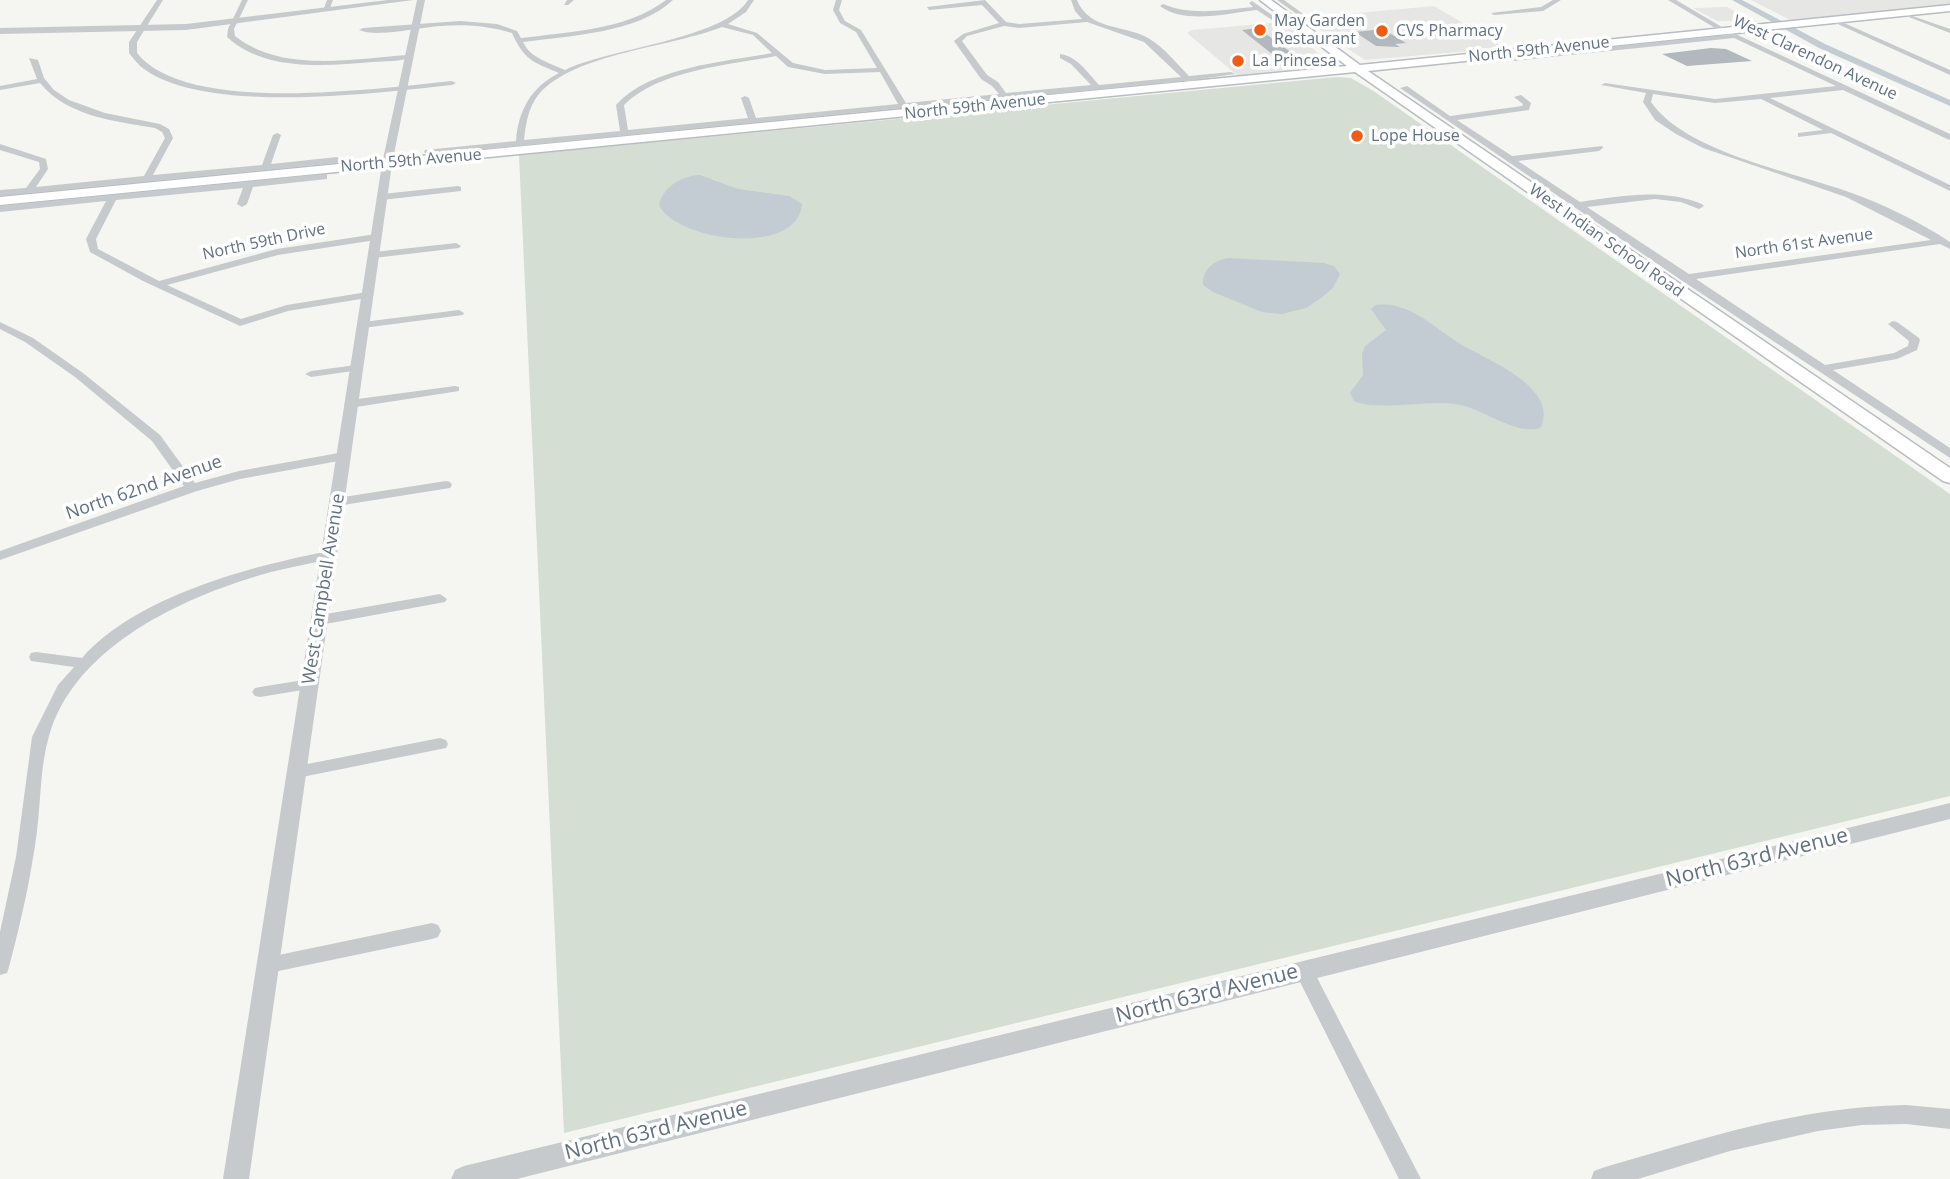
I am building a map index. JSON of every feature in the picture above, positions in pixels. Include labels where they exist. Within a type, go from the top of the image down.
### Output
[{"type":"main road","name":"West Indian School Road","points":[[1262,4],[1950,477]]},
{"type":"main road","name":"North 59th Avenue","points":[[0,201],[387,164],[905,109],[1730,33],[1950,8]]},
{"type":"street","points":[[160,0],[133,42],[133,53],[146,68],[168,79],[202,88],[290,95],[452,83]]},
{"type":"street","points":[[245,0],[233,23],[231,37],[239,46],[260,55],[328,62],[407,57]]},
{"type":"street","points":[[0,31],[143,30],[233,23],[328,4],[409,0]]},
{"type":"street","name":"West Campbell Avenue","points":[[236,1179],[387,164],[407,57],[421,0]]},
{"type":"street","points":[[520,40],[627,22],[650,15],[663,8],[670,0]]},
{"type":"street","points":[[520,143],[525,108],[538,90],[564,72],[604,58],[685,39],[722,25],[742,12],[751,0]]},
{"type":"street","points":[[839,0],[836,10],[842,22],[859,31],[905,109]]},
{"type":"street","points":[[1074,0],[1076,10],[1089,20],[1147,40],[1191,82]]},
{"type":"street","name":"West Indian School Road","points":[[1248,0],[1262,4],[1277,21]]},
{"type":"street","points":[[1280,0],[1303,16]]},
{"type":"street","points":[[1494,13],[1543,9],[1559,0]]},
{"type":"street","name":"West Clarendon Avenue","points":[[1671,0],[1730,33],[1950,137]]},
{"type":"street","points":[[929,8],[982,2],[1004,24]]},
{"type":"street","points":[[1163,6],[1168,10],[1186,13],[1262,4]]},
{"type":"street","points":[[1903,13],[1950,31]]},
{"type":"street","points":[[1004,96],[995,84],[984,77],[958,41],[965,35],[1004,24],[1019,26],[1089,20]]},
{"type":"street","points":[[1833,20],[1950,73]]},
{"type":"street","points":[[363,30],[485,24],[515,32],[523,50],[536,61],[564,72]]},
{"type":"street","points":[[722,25],[755,34],[768,42],[776,54],[792,65],[825,72],[881,70]]},
{"type":"street","name":"North 59th Avenue","points":[[1513,59],[1730,33]]},
{"type":"street","points":[[624,133],[620,105],[633,91],[662,78],[776,54]]},
{"type":"street","points":[[1063,56],[1074,62],[1097,87]]},
{"type":"street","points":[[32,60],[41,81],[56,96],[86,111],[157,126],[166,131],[170,138],[147,178]]},
{"type":"street","name":"North 59th Avenue","points":[[428,152],[753,120],[905,109],[1097,87],[1191,82],[1231,74]]},
{"type":"street","points":[[0,88],[41,81]]},
{"type":"street","points":[[1605,85],[1706,101],[1843,87]]},
{"type":"street","name":"West Indian School Road","points":[[1404,88],[1822,369],[1948,450]]},
{"type":"street","points":[[1650,93],[1647,102],[1653,115],[1689,137],[1815,188],[1877,207],[1947,242]]},
{"type":"street","points":[[1450,118],[1526,108],[1527,103],[1518,97]]},
{"type":"street","points":[[1763,97],[1950,188]]},
{"type":"street","points":[[745,99],[753,120]]},
{"type":"street","points":[[1801,135],[1833,131]]},
{"type":"street","points":[[266,167],[277,135]]},
{"type":"street","points":[[0,147],[43,161],[44,169],[29,190]]},
{"type":"street","points":[[1511,159],[1599,148]]},
{"type":"street","name":"North 59th Avenue","points":[[0,193],[337,160]]},
{"type":"street","name":"North 59th Avenue","points":[[0,209],[324,177]]},
{"type":"street","points":[[242,204],[249,184]]},
{"type":"street","points":[[382,197],[458,189]]},
{"type":"street","points":[[1579,205],[1657,195],[1677,197],[1699,206]]},
{"type":"street","points":[[113,197],[91,239],[93,250],[122,269],[160,284],[240,323],[267,312],[294,306],[367,295]]},
{"type":"street","name":"North 61st Avenue","points":[[1663,281],[1947,242]]},
{"type":"street","name":"North 59th Drive","points":[[160,284],[277,251],[375,246],[456,246]]},
{"type":"street","points":[[363,325],[459,313]]},
{"type":"street","points":[[1822,369],[1897,356],[1913,348],[1915,340],[1893,324]]},
{"type":"street","points":[[0,325],[29,340],[79,375],[156,438],[192,488]]},
{"type":"street","points":[[311,374],[356,368]]},
{"type":"street","points":[[350,404],[455,389]]},
{"type":"street","name":"North 62nd Avenue","points":[[2,552],[192,488],[239,475],[344,456]]},
{"type":"street","points":[[337,502],[446,485]]},
{"type":"street","points":[[0,967],[30,823],[36,754],[44,726],[60,694],[83,663],[143,619],[204,588],[261,568],[329,555]]},
{"type":"street","points":[[320,620],[440,599]]},
{"type":"street","points":[[36,657],[83,663]]},
{"type":"street","points":[[260,692],[310,684]]},
{"type":"street","points":[[297,772],[440,744]]},
{"type":"street","name":"North 63rd Avenue","points":[[464,1179],[1950,811]]},
{"type":"street","points":[[269,965],[432,930]]},
{"type":"street","points":[[1303,970],[1410,1179]]},
{"type":"street","points":[[1602,1179],[1821,1119],[1884,1114],[1950,1119]]},
{"type":"shaded area","points":[[1751,0],[1950,0],[1950,4],[1790,20]]},
{"type":"shaded area","points":[[1434,6],[1505,48],[1365,60],[1302,18]]},
{"type":"shaded area","points":[[1727,7],[1758,22],[1740,24],[1717,21],[1693,8]]},
{"type":"shaded area","points":[[1283,22],[1330,64],[1238,76],[1187,33],[1192,30]]},
{"type":"shaded area","points":[[1337,77],[1351,78],[1375,92],[1950,494],[1950,796],[564,1133],[519,155]]},
{"type":"shaded area","points":[[700,175],[738,189],[789,196],[802,204],[795,221],[780,232],[760,237],[711,235],[688,228],[670,218],[659,205],[665,192],[674,183],[686,177]]},
{"type":"shaded area","points":[[1228,258],[1324,263],[1334,266],[1340,274],[1333,288],[1306,308],[1282,314],[1262,312],[1213,292],[1203,285],[1210,267]]},
{"type":"shaded area","points":[[1376,305],[1400,307],[1411,312],[1518,377],[1540,400],[1544,413],[1541,427],[1524,429],[1461,405],[1434,403],[1390,406],[1354,401],[1350,393],[1363,375],[1362,354],[1365,346],[1386,330],[1371,309]]},
{"type":"building","points":[[1258,28],[1296,56],[1277,58],[1242,30]]},
{"type":"building","name":"CVS Pharmacy","points":[[1383,29],[1406,43],[1395,44],[1400,47],[1376,46],[1355,32]]},
{"type":"building","points":[[1711,48],[1726,49],[1752,61],[1687,66],[1662,54]]},
{"type":"waterway","points":[[1736,0],[1822,46],[1950,103]]},
{"type":"place","name":"May Garden Restaurant","points":[[1260,30]]},
{"type":"place","name":"CVS Pharmacy","points":[[1382,31]]},
{"type":"place","name":"La Princesa","points":[[1238,61]]},
{"type":"place","name":"Lope House","points":[[1357,136]]}]
